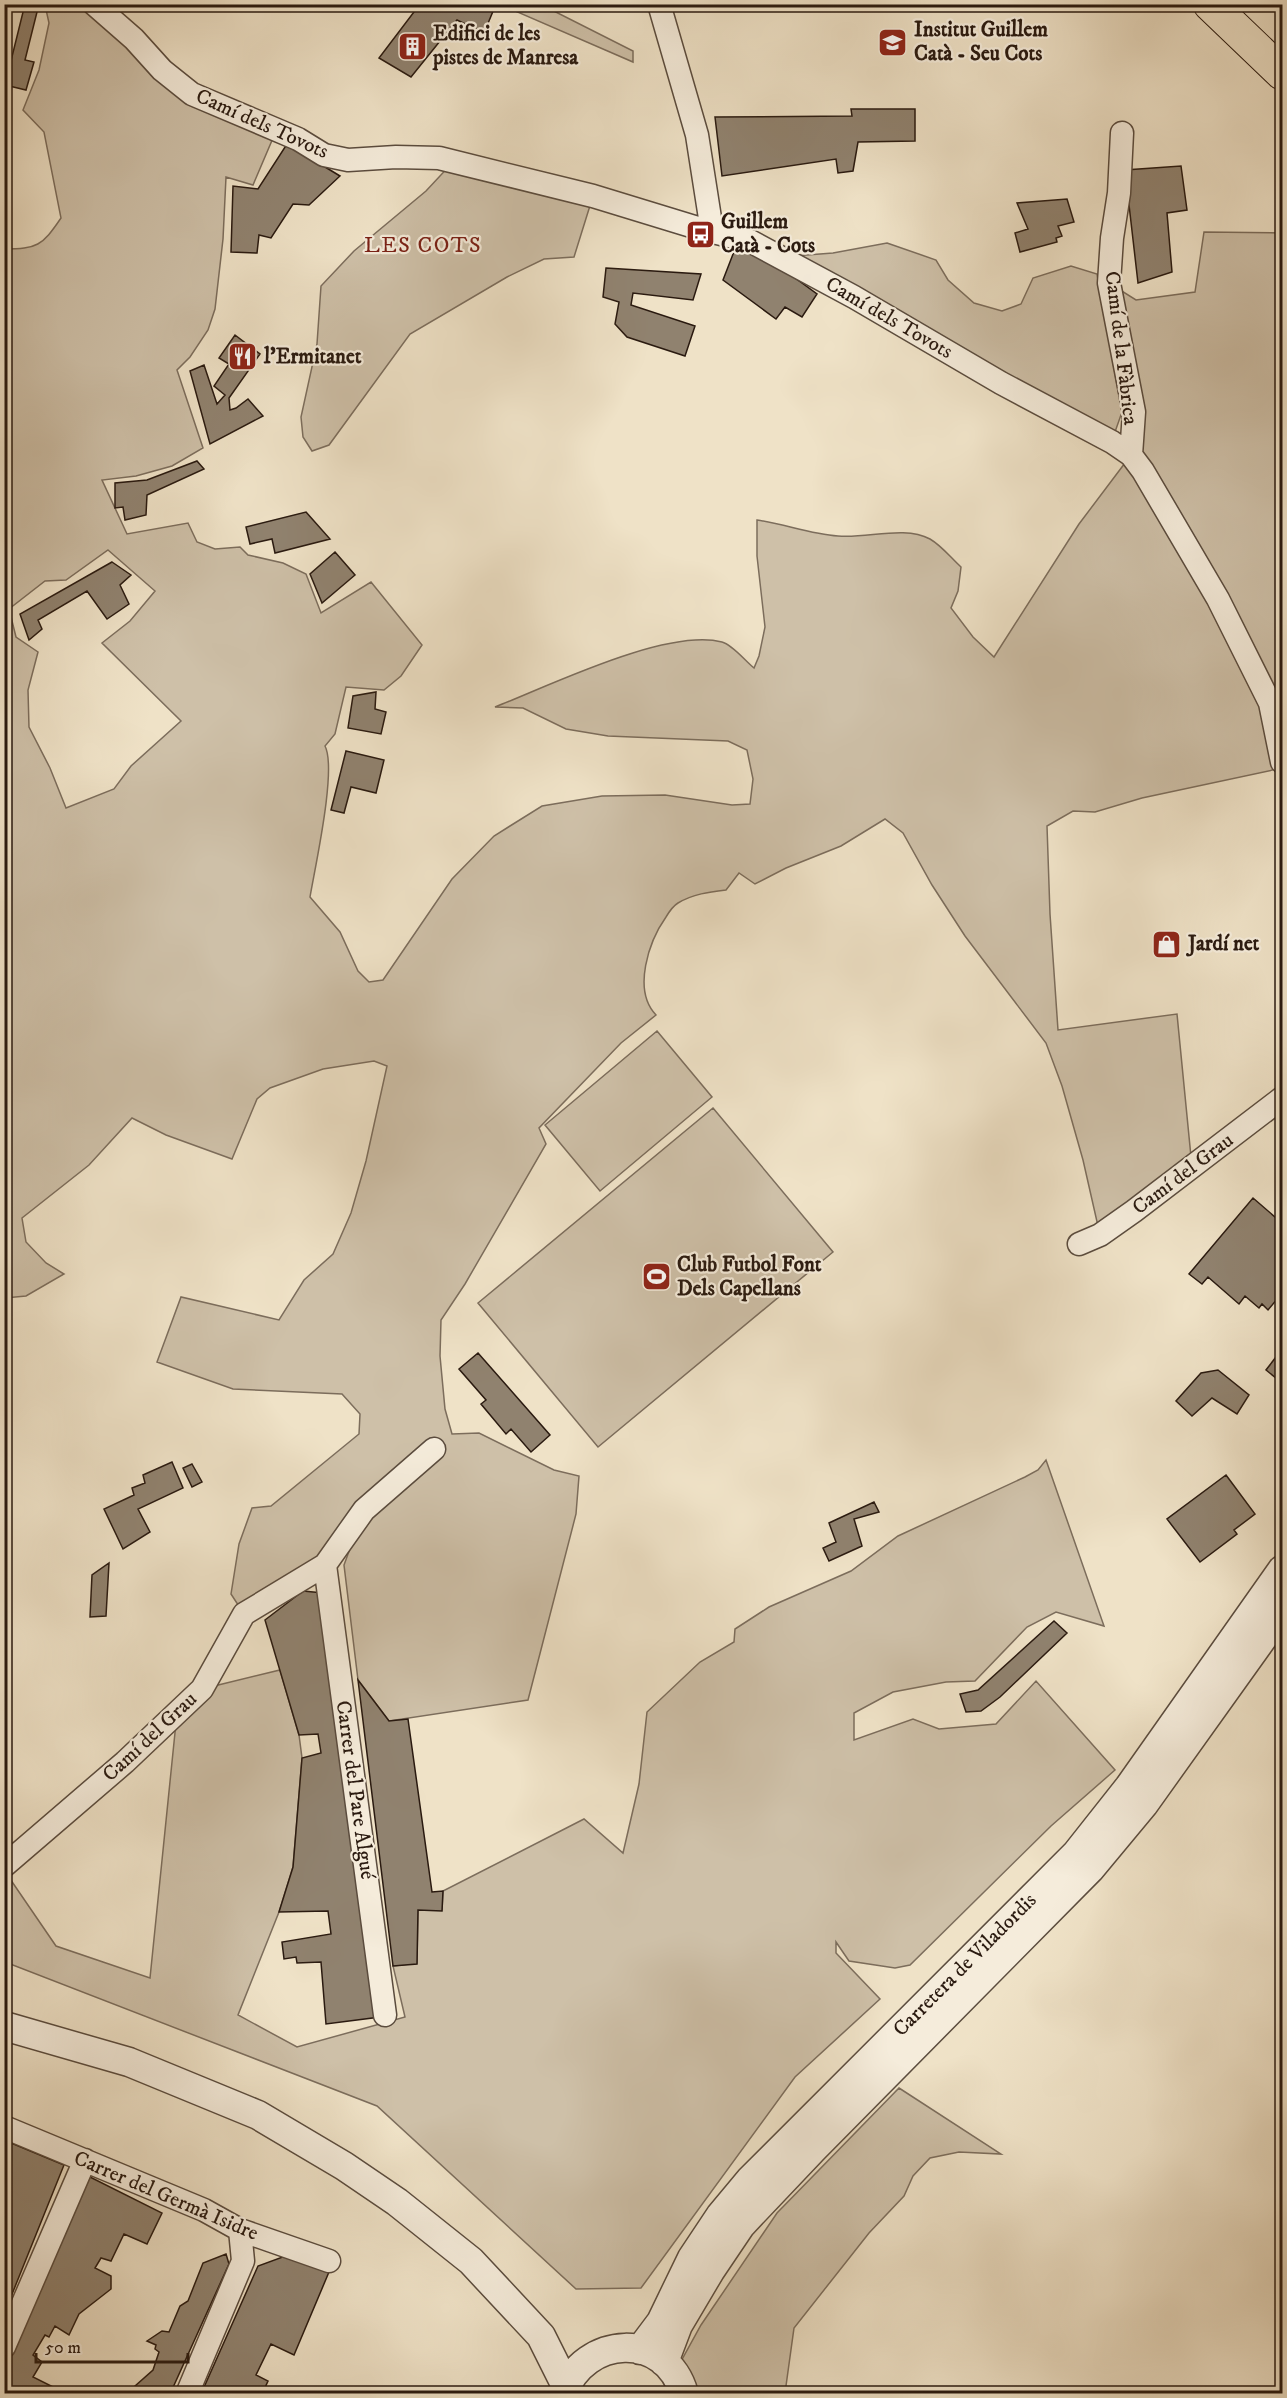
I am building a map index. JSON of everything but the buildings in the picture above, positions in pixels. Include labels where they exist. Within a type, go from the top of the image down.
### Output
[{"type":"highway","points":[[1210,4],[1282,73]]},
{"type":"highway","points":[[1244,4],[1282,43]]},
{"type":"street","name":"Camí dels Tovots","points":[[94,4],[134,39],[162,70],[192,94],[298,139],[324,155],[348,160],[396,157],[439,158],[593,196],[700,229],[750,240],[854,297],[1000,383],[1112,442],[1131,455],[1143,471],[1218,599],[1270,703],[1282,762]]},
{"type":"street","points":[[659,4],[697,135],[712,231]]},
{"type":"street","name":"Camí de la Fàbrica","points":[[1122,133],[1119,193],[1112,238],[1109,283],[1134,412],[1131,455]]},
{"type":"street","name":"Camí del Grau","points":[[1079,1244],[1100,1235],[1134,1211],[1282,1098]]},
{"type":"street","name":"Camí del Grau","points":[[4,1866],[125,1762],[202,1689],[244,1614],[325,1564],[364,1510],[434,1449]]},
{"type":"street","name":"Carrer del Pare Algué","points":[[325,1564],[385,2015]]},
{"type":"street","name":"Carretera de Viladordis","points":[[652,2356],[662,2322],[692,2258],[720,2216],[750,2180],[1076,1854],[1129,1787],[1282,1570]]},
{"type":"street","name":"Carretera de Viladordis","points":[[652,2356],[678,2325],[741,2225],[1090,1869],[1144,1804],[1282,1611]]},
{"type":"street","points":[[4,2026],[129,2062],[258,2115],[344,2166],[397,2202],[471,2261],[541,2336],[557,2346],[595,2355]]},
{"type":"street","name":"Carrer del Germà Isidre","points":[[4,2127],[204,2210],[240,2230],[329,2261]]},
{"type":"street","points":[[4,2347],[85,2160]]},
{"type":"street","points":[[187,2394],[243,2261],[240,2230]]},
{"type":"street","points":[[541,2336],[564,2390]]},
{"type":"street","points":[[564,2390],[580,2364],[595,2355],[617,2348],[652,2356],[679,2380],[684,2394]]},
{"type":"shaded area","points":[[45,5],[82,5],[128,44],[273,138],[253,185],[226,177],[223,239],[215,309],[208,330],[190,357],[177,370],[203,448],[172,466],[136,476],[102,480],[127,534],[188,523],[197,542],[215,549],[240,547],[248,555],[283,563],[306,574],[321,613],[371,582],[422,645],[401,676],[384,690],[346,687],[335,734],[325,746],[328,758],[327,796],[310,897],[340,932],[358,971],[369,982],[383,980],[452,879],[494,836],[542,806],[602,796],[665,795],[732,805],[750,804],[753,779],[747,750],[728,741],[608,736],[566,729],[523,708],[495,707],[608,661],[670,643],[698,640],[722,642],[735,650],[754,668],[765,627],[757,556],[757,520],[828,535],[909,533],[930,539],[961,567],[958,591],[951,608],[973,637],[994,657],[1079,524],[1131,455],[1109,283],[1136,300],[1195,292],[1204,232],[1282,233],[1282,768],[1142,798],[1095,812],[1073,811],[1047,826],[1058,1030],[1177,1014],[1192,1167],[1100,1235],[1083,1160],[1062,1086],[1046,1043],[965,936],[932,885],[903,833],[885,819],[841,846],[786,868],[755,884],[739,873],[726,890],[695,895],[676,904],[654,939],[646,966],[645,993],[656,1015],[621,1043],[539,1128],[546,1144],[465,1284],[441,1320],[440,1356],[445,1409],[452,1434],[479,1433],[554,1470],[579,1476],[576,1514],[528,1700],[389,1721],[358,1680],[344,1565],[363,1513],[325,1565],[244,1614],[231,1594],[239,1544],[252,1508],[271,1506],[359,1434],[360,1414],[342,1394],[233,1389],[157,1362],[181,1297],[279,1320],[304,1280],[333,1254],[351,1213],[366,1161],[387,1066],[374,1061],[323,1069],[270,1088],[257,1099],[232,1159],[166,1135],[132,1118],[89,1165],[22,1218],[26,1242],[46,1263],[64,1274],[26,1296],[5,1298],[4,249],[32,247],[38,244],[49,235],[61,218],[44,132],[23,110],[39,70],[49,23]],"holes":[[[108,550],[155,591],[130,621],[102,643],[181,721],[131,766],[114,789],[66,808],[50,768],[29,727],[28,690],[38,652],[16,637],[9,609],[45,581],[66,580]]]},
{"type":"shaded area","points":[[518,5],[542,5],[633,51],[633,62],[515,11]]},
{"type":"shaded area","points":[[453,162],[593,196],[574,257],[544,259],[507,277],[410,334],[329,445],[312,451],[303,437],[301,417],[317,344],[321,286],[354,251],[426,191]]},
{"type":"shaded area","points":[[887,243],[936,260],[948,280],[974,303],[1002,311],[1021,304],[1033,278],[1071,266],[1097,274],[1122,412],[1115,432],[781,257],[833,253]]},
{"type":"shaded area","points":[[657,1031],[712,1097],[600,1191],[545,1125]]},
{"type":"shaded area","name":"Club Futbol Font Dels Capellans","points":[[713,1108],[833,1252],[598,1447],[478,1303]]},
{"type":"shaded area","points":[[1046,1460],[1104,1626],[1056,1612],[1027,1627],[975,1681],[946,1682],[893,1692],[854,1713],[854,1740],[913,1719],[939,1729],[996,1724],[1036,1681],[1115,1770],[1051,1826],[910,1965],[895,1968],[849,1961],[836,1942],[836,1953],[880,1999],[795,2077],[641,2288],[576,2289],[377,2106],[5,1962],[4,1870],[56,1946],[150,1978],[177,1713],[202,1689],[280,1670],[299,1735],[302,1758],[293,1867],[279,1912],[238,2015],[297,2047],[405,2017],[393,1966],[417,1963],[418,1910],[442,1910],[443,1891],[584,1819],[623,1853],[639,1784],[647,1712],[700,1662],[734,1642],[735,1629],[769,1607],[851,1571],[898,1536],[1038,1470]]},
{"type":"shaded area","points":[[899,2088],[1001,2154],[959,2152],[930,2158],[913,2176],[904,2196],[869,2233],[794,2328],[785,2393],[663,2394],[701,2325],[777,2213]]},
{"type":"place","name":"Institut Guillem Catà - Seu Cots","points":[[893,42]]},
{"type":"place","name":"Edifici de les pistes de Manresa","points":[[412,46]]},
{"type":"place","name":"Guillem Catà - Cots","points":[[700,234]]},
{"type":"place","name":"l'Ermitanet","points":[[243,357]]},
{"type":"place","name":"Jardí net","points":[[1167,944]]},
{"type":"place","name":"Club Futbol Font Dels Capellans","points":[[656,1277]]},
{"type":"district","name":"LES COTS","points":[[423,245]]}]
